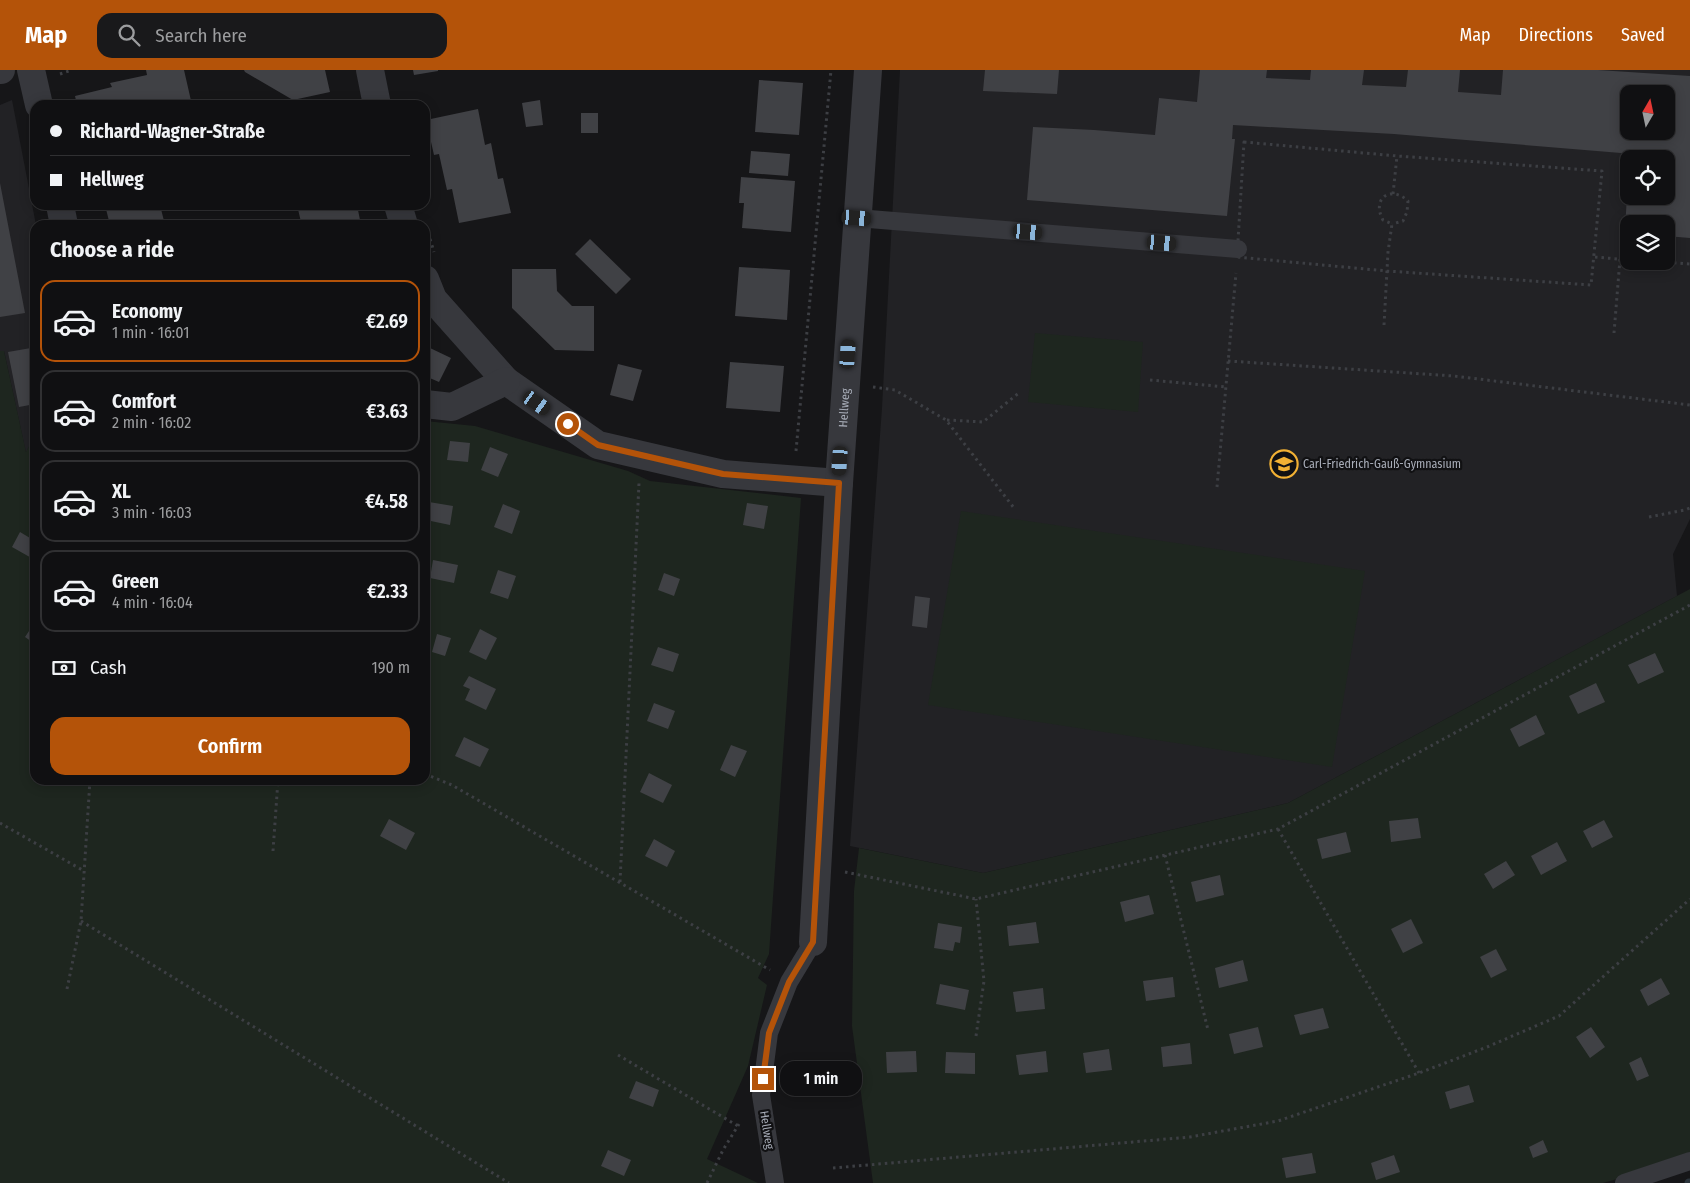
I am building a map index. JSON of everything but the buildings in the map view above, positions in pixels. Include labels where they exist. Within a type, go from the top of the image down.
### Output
[{"type":"street","points":[[31,70],[38,100]]},
{"type":"street","points":[[370,70],[376,100]]},
{"type":"street","name":"Hellweg","points":[[813,942],[839,483],[868,70]]},
{"type":"street","points":[[430,268],[433,299],[506,381],[598,445],[723,474],[839,483]]},
{"type":"street","points":[[430,405],[452,407],[506,381]]},
{"type":"lane","points":[[857,218],[1237,253]]},
{"type":"lane","name":"Hellweg","points":[[775,1183],[761,1095],[769,1033],[789,982],[813,942]]},
{"type":"lane","points":[[1624,1183],[1690,1161]]},
{"type":"path","points":[[796,457],[831,70]]},
{"type":"path","points":[[1217,487],[1237,253],[1244,142],[1397,156],[1602,171],[1591,285],[1387,270],[1237,253]]},
{"type":"path","points":[[1392,194],[1397,156]]},
{"type":"path","points":[[1392,194],[1401,195],[1408,201],[1407,212],[1403,221],[1392,224],[1383,220],[1379,208],[1380,201],[1383,197],[1392,194]]},
{"type":"path","points":[[1384,325],[1392,224]]},
{"type":"path","points":[[1595,257],[1620,259],[1614,333]]},
{"type":"path","points":[[1675,263],[1690,264]]},
{"type":"path","points":[[1228,361],[1454,376],[1690,405]]},
{"type":"path","points":[[1150,380],[1226,386]]},
{"type":"path","points":[[846,382],[895,390],[946,420],[1014,508]]},
{"type":"path","points":[[946,420],[983,422],[1020,392]]},
{"type":"path","points":[[620,882],[641,455]]},
{"type":"path","points":[[1649,517],[1690,508]]},
{"type":"path","points":[[817,866],[976,899],[1278,829],[1690,605]]},
{"type":"path","points":[[430,776],[452,785],[789,982]]},
{"type":"path","points":[[68,989],[81,921],[90,785]]},
{"type":"path","points":[[273,850],[278,785]]},
{"type":"path","points":[[0,823],[84,871]]},
{"type":"path","points":[[1278,829],[1419,1073]]},
{"type":"path","points":[[1165,855],[1208,1030]]},
{"type":"path","points":[[976,899],[984,981],[976,1036]]},
{"type":"path","points":[[833,1168],[1190,1137],[1278,1120],[1419,1073],[1487,1047],[1559,1016],[1690,899]]},
{"type":"path","points":[[81,921],[509,1183]]},
{"type":"path","points":[[618,1055],[738,1126]]},
{"type":"path","points":[[707,1183],[723,1150],[761,1095]]},
{"type":"shaded area","name":"Carl-Friedrich-Gauß-Gymnasium","points":[[900,70],[1690,70],[1690,519],[1673,554],[1677,596],[1288,803],[983,873],[850,846],[882,408]]},
{"type":"shaded area","points":[[12,100],[30,194],[30,210],[33,210],[35,220],[30,220],[30,445],[26,453],[4,351],[0,351],[0,105]]},
{"type":"shaded area","points":[[1035,333],[1143,342],[1138,412],[1028,402]]},
{"type":"shaded area","points":[[0,351],[4,351],[26,452],[30,444],[30,785],[430,785],[430,422],[475,426],[628,471],[650,481],[801,498],[769,954],[758,978],[767,985],[748,1066],[707,1159],[758,1183],[0,1183]]},
{"type":"shaded area","points":[[961,511],[1365,571],[1332,767],[928,705]]},
{"type":"shaded area","points":[[1690,589],[1690,1158],[1603,1183],[873,1183],[852,1026],[854,891],[859,848],[983,873],[1288,803]]},
{"type":"place","name":"Carl-Friedrich-Gauß-Gymnasium","points":[[1284,464]]},
{"type":"route","points":[[568,424],[598,445],[723,474],[839,483],[813,942],[789,982],[769,1033],[763,1079]]}]
